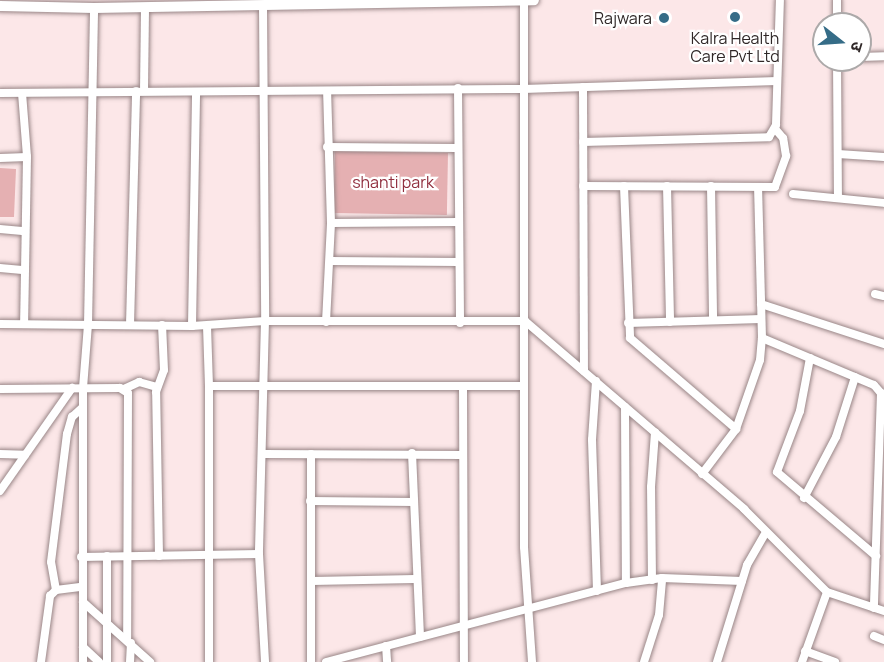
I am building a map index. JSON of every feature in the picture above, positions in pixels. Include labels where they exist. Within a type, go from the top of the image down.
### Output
[{"type":"street","points":[[524,0],[524,547],[532,662]]},
{"type":"street","points":[[0,6],[94,8],[218,3],[534,0]]},
{"type":"street","points":[[583,186],[775,187],[786,156],[783,138],[776,130],[780,0]]},
{"type":"street","points":[[263,4],[265,385],[259,554],[265,662]]},
{"type":"street","points":[[130,325],[145,7]]},
{"type":"street","points":[[83,662],[82,408],[88,325],[90,91],[94,8]]},
{"type":"street","points":[[837,72],[838,198]]},
{"type":"street","points":[[0,93],[523,89],[777,81]]},
{"type":"street","points":[[583,87],[584,371]]},
{"type":"street","points":[[458,88],[460,323]]},
{"type":"street","points":[[192,326],[196,92]]},
{"type":"street","points":[[326,322],[330,261],[327,92]]},
{"type":"street","points":[[22,93],[27,157],[24,323]]},
{"type":"street","points":[[583,142],[765,139],[776,130]]},
{"type":"street","points":[[327,147],[457,148]]},
{"type":"street","points":[[838,154],[884,158]]},
{"type":"street","points":[[0,158],[27,157]]},
{"type":"street","points":[[624,186],[628,323],[633,343],[736,429]]},
{"type":"street","points":[[667,186],[670,322]]},
{"type":"street","points":[[711,186],[713,319]]},
{"type":"street","points":[[702,474],[736,429],[754,386],[762,338],[758,187]]},
{"type":"street","points":[[793,194],[884,203]]},
{"type":"street","points":[[330,223],[459,222]]},
{"type":"street","points":[[0,229],[25,231]]},
{"type":"street","points":[[330,261],[459,262]]},
{"type":"street","points":[[0,268],[25,270]]},
{"type":"street","points":[[761,304],[884,344]]},
{"type":"street","points":[[628,323],[761,319]]},
{"type":"street","points":[[0,324],[207,326],[265,321],[460,323],[525,321],[656,432],[766,532],[827,592],[884,611]]},
{"type":"street","points":[[159,556],[156,387],[163,375],[162,325]]},
{"type":"street","points":[[207,326],[209,662]]},
{"type":"street","points":[[762,338],[874,385],[881,393],[874,608]]},
{"type":"street","points":[[810,358],[800,411],[777,467],[781,478],[876,556]]},
{"type":"street","points":[[804,498],[836,437],[855,377]]},
{"type":"street","points":[[596,381],[592,440],[597,591]]},
{"type":"street","points":[[0,389],[124,389],[139,382],[156,387]]},
{"type":"street","points":[[209,386],[463,388],[524,386]]},
{"type":"street","points":[[0,491],[72,388]]},
{"type":"street","points":[[463,388],[464,662]]},
{"type":"street","points":[[124,389],[128,399],[126,556],[130,662]]},
{"type":"street","points":[[625,407],[626,583]]},
{"type":"street","points":[[41,662],[48,602],[56,590],[51,562],[67,434],[72,417],[82,408]]},
{"type":"street","points":[[644,662],[659,615],[651,487],[656,432]]},
{"type":"street","points":[[412,453],[415,579],[420,638]]},
{"type":"street","points":[[0,454],[25,455]]},
{"type":"street","points":[[264,454],[462,455]]},
{"type":"street","points":[[311,454],[311,662]]},
{"type":"street","points":[[310,501],[414,502]]},
{"type":"street","points":[[717,662],[742,581],[766,532]]},
{"type":"street","points":[[81,557],[207,557],[259,554]]},
{"type":"street","points":[[107,556],[105,621],[107,662]]},
{"type":"street","points":[[312,581],[415,579]]},
{"type":"street","points":[[326,662],[420,638],[463,624],[530,610],[626,583],[657,579],[742,581]]},
{"type":"street","points":[[56,590],[82,587]]},
{"type":"street","points":[[802,662],[827,592]]},
{"type":"street","points":[[83,602],[150,662]]},
{"type":"street","points":[[874,636],[884,640]]},
{"type":"street","points":[[386,646],[387,662]]},
{"type":"street","points":[[83,647],[99,662]]},
{"type":"street","points":[[805,651],[836,662]]},
{"type":"green space","name":"shanti park","points":[[335,151],[448,153],[447,215],[334,213]]},
{"type":"green space","points":[[0,168],[16,169],[14,217],[0,217]]},
{"type":"place","name":"Kalra Health Care Pvt Ltd","points":[[735,17]]},
{"type":"place","name":"Rajwara","points":[[664,18]]}]
